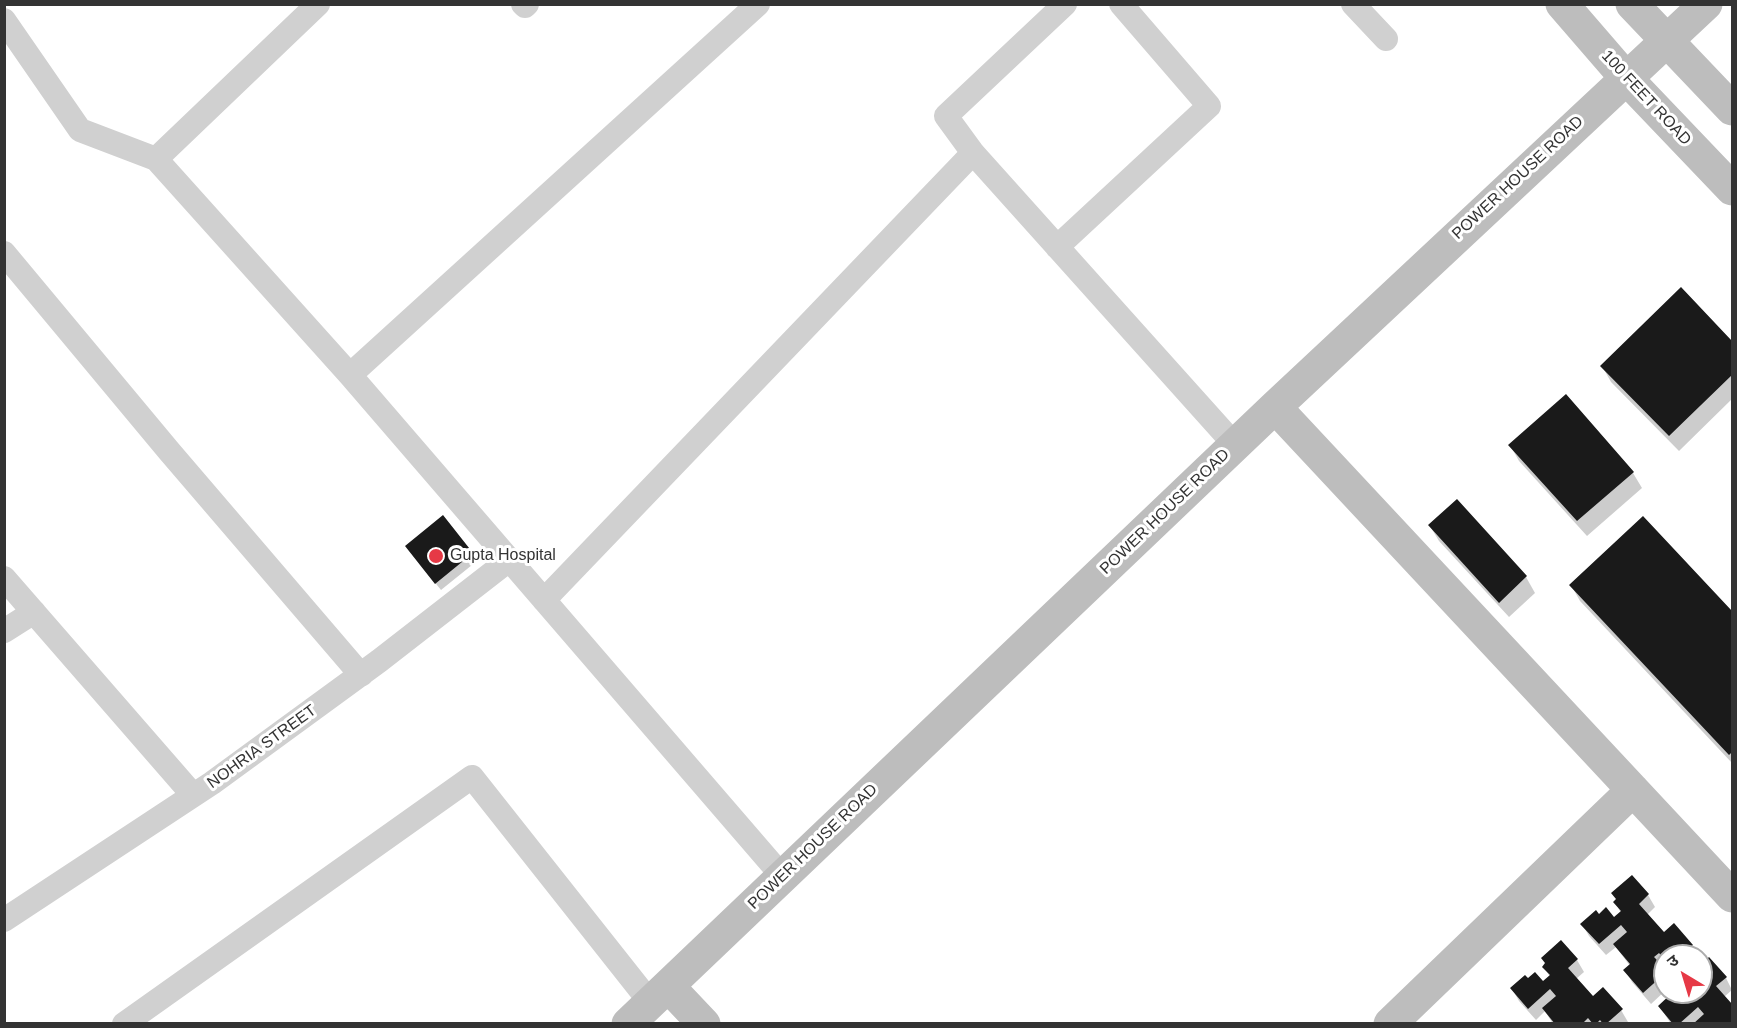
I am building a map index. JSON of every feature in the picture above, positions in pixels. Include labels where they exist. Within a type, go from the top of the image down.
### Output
[{"type":"street","points":[[156,159],[318,4]]},
{"type":"street","points":[[350,375],[758,4]]},
{"type":"street","points":[[1065,4],[946,116],[973,153],[1235,445]]},
{"type":"street","points":[[1057,247],[1209,106],[1121,4]]},
{"type":"street","points":[[1353,4],[1386,39]]},
{"type":"street","name":"100 FEET ROAD","points":[[1562,4],[1626,78],[1732,189]]},
{"type":"street","points":[[1632,4],[1732,109]]},
{"type":"street","name":"POWER HOUSE ROAD","points":[[649,1004],[1275,407],[1706,4]]},
{"type":"street","points":[[4,20],[80,130],[156,159],[350,375],[783,877]]},
{"type":"street","points":[[544,600],[973,153]]},
{"type":"street","points":[[4,253],[361,675]]},
{"type":"street","points":[[1275,407],[1732,896]]},
{"type":"street","name":"NOHRIA STREET","points":[[4,920],[193,795],[361,675],[510,560]]},
{"type":"street","points":[[4,578],[193,795]]},
{"type":"street","points":[[4,631],[34,612]]},
{"type":"street","points":[[124,1023],[472,777],[649,1004],[704,1023]]},
{"type":"street","points":[[1390,1023],[1633,790]]},
{"type":"building","points":[[1681,287],[1732,341],[1732,375],[1669,436],[1600,366]]},
{"type":"building","points":[[1566,394],[1634,472],[1577,521],[1508,445]]},
{"type":"building","points":[[1457,499],[1527,576],[1499,603],[1428,525]]},
{"type":"building","points":[[443,515],[473,553],[435,584],[405,546]]},
{"type":"building","points":[[1643,516],[1732,611],[1732,752],[1729,755],[1569,585]]},
{"type":"building","points":[[1632,875],[1649,894],[1639,904],[1664,932],[1674,923],[1692,944],[1653,944],[1653,984],[1643,993],[1623,970],[1630,964],[1613,944],[1627,932],[1621,925],[1599,944],[1580,924],[1596,910],[1599,914],[1606,907],[1614,917],[1621,911],[1613,902],[1616,899],[1611,893]]},
{"type":"building","points":[[1561,940],[1578,959],[1568,968],[1593,996],[1603,987],[1623,1009],[1606,1024],[1600,1020],[1593,1024],[1588,1018],[1585,1024],[1555,1024],[1542,1008],[1556,996],[1550,989],[1528,1009],[1510,988],[1525,975],[1528,978],[1535,972],[1543,981],[1550,975],[1542,967],[1545,963],[1541,958]]},
{"type":"building","points":[[1713,961],[1727,977],[1716,986],[1732,1004],[1732,1024],[1693,1024],[1704,1014],[1698,1007],[1679,1024],[1673,1024],[1658,1006],[1660,1004],[1713,1004]]},
{"type":"place","name":"Gupta Hospital","points":[[436,556]]}]
